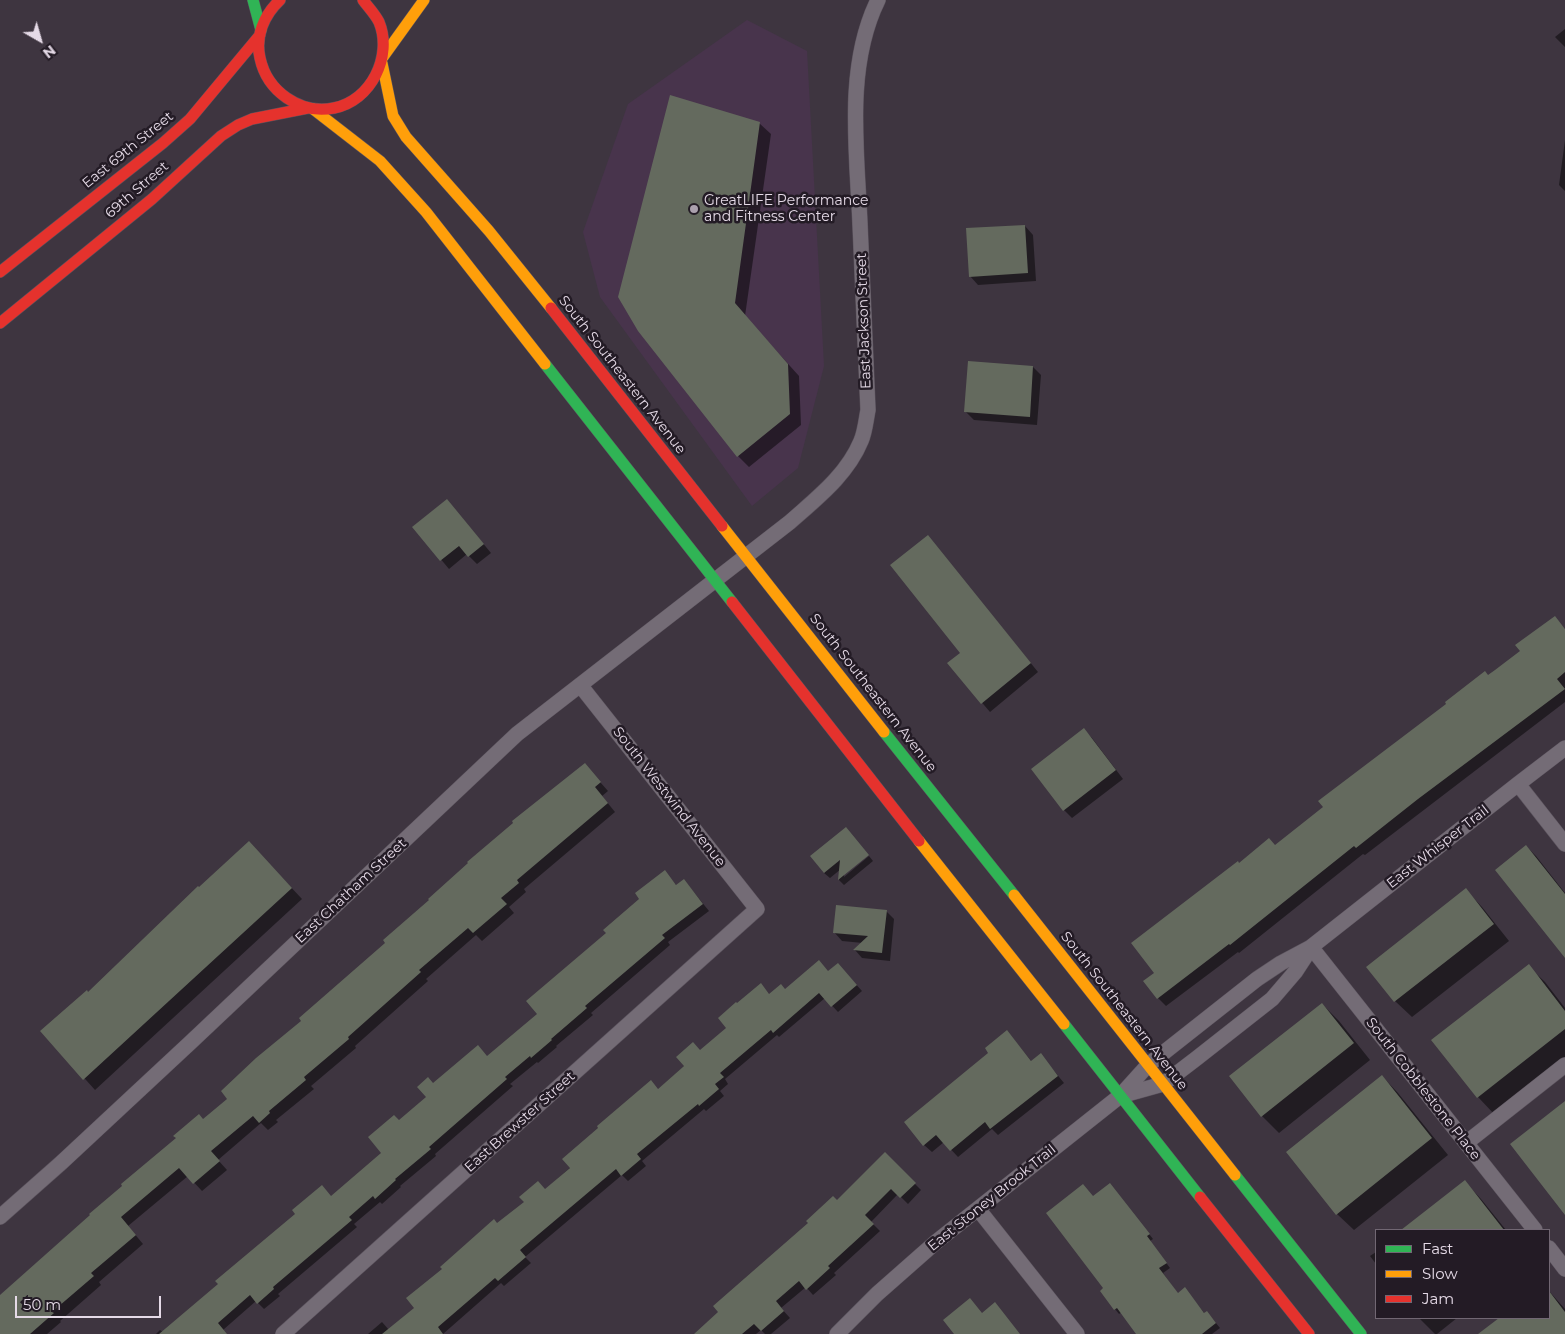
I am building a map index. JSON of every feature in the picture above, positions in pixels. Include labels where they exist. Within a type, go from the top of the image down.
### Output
[{"type":"main road","points":[[253,0],[260,32],[258,49],[260,63],[273,87],[294,104],[310,108],[380,161],[426,212],[1309,1334]]},
{"type":"main road","name":"East 69th Street","points":[[0,272],[163,143],[190,119],[260,32],[267,16],[280,0]]},
{"type":"main road","name":"South Southeastern Avenue","points":[[363,0],[378,18],[383,33],[384,48],[382,60],[394,116],[406,138],[489,231],[1361,1334]]},
{"type":"main road","points":[[382,60],[424,0]]},
{"type":"main road","name":"69th Street","points":[[0,323],[137,212],[221,136],[252,119],[310,108],[328,109],[343,106],[356,99],[368,89],[376,76],[382,60]]},
{"type":"main road","points":[[0,281],[18,258]]},
{"type":"street","name":"East Jackson Street","points":[[714,580],[790,522],[831,486],[850,462],[862,440],[868,410],[856,135],[857,78],[862,43],[878,0]]},
{"type":"street","name":"East Chatham Street","points":[[0,1217],[163,1068],[518,734],[714,580]]},
{"type":"street","name":"South Westwind Avenue","points":[[580,685],[757,909]]},
{"type":"street","name":"East Whisper Trail","points":[[1148,1065],[1257,979],[1281,963],[1312,947],[1565,748]]},
{"type":"street","points":[[1518,784],[1565,844]]},
{"type":"street","name":"East Brewster Street","points":[[283,1334],[757,909]]},
{"type":"street","name":"East Whisper Trail","points":[[1120,1096],[1163,1084],[1272,999],[1296,971],[1312,947]]},
{"type":"street","name":"South Cobblestone Place","points":[[1312,947],[1534,1229]]},
{"type":"street","name":"East Stoney Brook Trail","points":[[837,1334],[877,1294],[978,1209],[1120,1096],[1148,1065]]},
{"type":"street","points":[[1466,1143],[1565,1065]]},
{"type":"street","points":[[978,1209],[1076,1334]]},
{"type":"street","points":[[1550,1249],[1565,1269]]},
{"type":"shaded area","points":[[747,20],[807,51],[824,366],[798,468],[752,506],[600,297],[583,232],[628,104]]},
{"type":"building","name":"GreatLIFE Performance and Fitness Center","points":[[670,95],[760,122],[735,303],[788,364],[790,414],[737,457],[638,331],[618,297]]},
{"type":"building","points":[[1025,225],[1028,273],[969,277],[966,228]]},
{"type":"building","points":[[968,361],[1033,366],[1030,417],[964,412]]},
{"type":"building","points":[[447,499],[484,544],[468,557],[459,546],[440,561],[412,527]]},
{"type":"building","points":[[928,535],[1031,663],[981,704],[947,663],[960,653],[890,565]]},
{"type":"building","points":[[1555,616],[1565,629],[1565,672],[1557,679],[1565,689],[1356,848],[1354,846],[1230,945],[1157,999],[1143,981],[1154,973],[1131,943],[1238,861],[1239,863],[1269,838],[1275,845],[1323,807],[1318,801],[1446,704],[1445,702],[1485,671],[1488,675],[1520,651],[1515,645]]},
{"type":"building","points":[[1084,728],[1116,770],[1063,811],[1031,769]]},
{"type":"building","points":[[585,763],[601,782],[595,787],[608,803],[517,880],[519,883],[501,898],[507,904],[473,933],[468,928],[419,970],[421,972],[348,1037],[349,1039],[304,1077],[306,1080],[269,1111],[270,1113],[259,1123],[253,1116],[211,1151],[220,1161],[193,1184],[179,1168],[121,1217],[136,1235],[91,1273],[94,1276],[52,1312],[54,1313],[30,1334],[0,1334],[0,1295],[122,1186],[121,1184],[176,1138],[173,1136],[199,1114],[203,1119],[227,1099],[221,1091],[256,1058],[301,1021],[299,1018],[385,943],[383,940],[429,900],[467,862],[513,823],[512,821]]},
{"type":"building","points":[[846,827],[869,855],[838,880],[840,860],[824,873],[810,856]]},
{"type":"building","points":[[249,841],[292,888],[83,1080],[40,1031],[87,990],[88,992],[198,886]]},
{"type":"building","points":[[1526,845],[1565,894],[1565,958],[1495,870]]},
{"type":"building","points":[[665,870],[676,885],[684,879],[703,904],[662,935],[665,938],[585,1006],[587,1008],[552,1040],[505,1077],[507,1079],[429,1147],[431,1149],[395,1179],[375,1199],[373,1196],[349,1217],[352,1220],[273,1287],[274,1289],[257,1304],[250,1295],[218,1323],[227,1334],[159,1334],[218,1284],[215,1281],[295,1214],[292,1210],[322,1185],[331,1196],[381,1153],[368,1137],[394,1115],[399,1120],[426,1097],[417,1087],[428,1077],[433,1083],[478,1045],[487,1056],[537,1014],[526,1001],[606,933],[603,930],[639,899],[635,893]]},
{"type":"building","points":[[1466,888],[1494,924],[1394,1002],[1366,967]]},
{"type":"building","points":[[836,905],[887,910],[882,953],[853,950],[868,936],[833,933]]},
{"type":"building","points":[[819,960],[828,971],[838,963],[857,985],[831,1007],[819,993],[773,1033],[771,1030],[720,1073],[724,1077],[715,1084],[719,1089],[637,1154],[641,1159],[621,1176],[616,1169],[520,1250],[526,1257],[498,1281],[495,1278],[438,1327],[443,1334],[382,1334],[414,1308],[406,1298],[442,1269],[440,1267],[494,1219],[497,1223],[524,1202],[519,1197],[538,1181],[545,1189],[570,1168],[562,1159],[598,1128],[597,1126],[651,1080],[658,1089],[684,1066],[676,1057],[693,1042],[700,1050],[726,1028],[718,1018],[736,1002],[761,983],[769,994],[781,984],[785,989]]},
{"type":"building","points":[[1529,964],[1565,1011],[1565,1029],[1477,1098],[1431,1040]]},
{"type":"building","points":[[1322,1003],[1354,1043],[1261,1117],[1229,1076]]},
{"type":"building","points":[[1007,1030],[1031,1061],[1041,1053],[1058,1076],[990,1129],[985,1122],[950,1151],[936,1135],[923,1146],[904,1122],[988,1053],[985,1048]]},
{"type":"building","points":[[1382,1075],[1432,1138],[1336,1215],[1286,1152]]},
{"type":"building","points":[[1565,1101],[1565,1215],[1510,1144]]},
{"type":"building","points":[[885,1152],[916,1183],[900,1198],[891,1189],[865,1215],[874,1224],[828,1266],[830,1268],[806,1290],[799,1281],[776,1301],[784,1311],[761,1331],[754,1324],[742,1334],[694,1334],[718,1312],[713,1306],[808,1223],[806,1221],[833,1196],[837,1200]]},
{"type":"building","points":[[1465,1180],[1503,1229],[1402,1229]]},
{"type":"building","points":[[1110,1183],[1150,1234],[1147,1236],[1167,1263],[1159,1268],[1178,1293],[1185,1287],[1204,1313],[1207,1311],[1216,1323],[1202,1334],[1136,1334],[1117,1308],[1114,1310],[1100,1291],[1103,1288],[1046,1213],[1083,1184],[1093,1196]]},
{"type":"building","points":[[1550,1292],[1565,1312],[1565,1334],[1478,1334],[1498,1319],[1550,1319]]},
{"type":"building","points":[[970,1298],[982,1313],[995,1302],[1020,1334],[954,1334],[943,1320]]},
{"type":"traffic: fast","points":[[253,0],[261,30]]},
{"type":"traffic: fast","points":[[545,364],[732,602]]},
{"type":"traffic: fast","points":[[884,732],[1014,895]]},
{"type":"traffic: fast","points":[[1064,1024],[1200,1197]]},
{"type":"traffic: fast","points":[[1235,1175],[1361,1334]]},
{"type":"traffic: slow","points":[[383,57],[424,0]]},
{"type":"traffic: slow","points":[[382,63],[393,116],[406,137],[489,231],[551,308]]},
{"type":"traffic: slow","points":[[313,109],[380,161],[426,212],[545,364]]},
{"type":"traffic: slow","points":[[722,526],[884,732]]},
{"type":"traffic: slow","points":[[919,841],[1064,1024]]},
{"type":"traffic: slow","points":[[1014,895],[1235,1175]]},
{"type":"traffic: jam","points":[[280,0],[269,12],[260,34],[259,50],[264,70],[270,81],[287,98],[309,108],[321,109],[347,104],[359,96],[376,75],[381,62],[383,35],[379,22],[363,0]]},
{"type":"traffic: jam","points":[[0,272],[163,143],[190,119],[260,35]]},
{"type":"traffic: jam","points":[[0,323],[152,199],[221,136],[252,119],[308,108]]},
{"type":"traffic: jam","points":[[551,308],[722,526]]},
{"type":"traffic: jam","points":[[732,602],[919,841]]},
{"type":"traffic: jam","points":[[1200,1197],[1309,1334]]},
{"type":"place","name":"GreatLIFE Performance and Fitness Center","points":[[694,209]]}]
